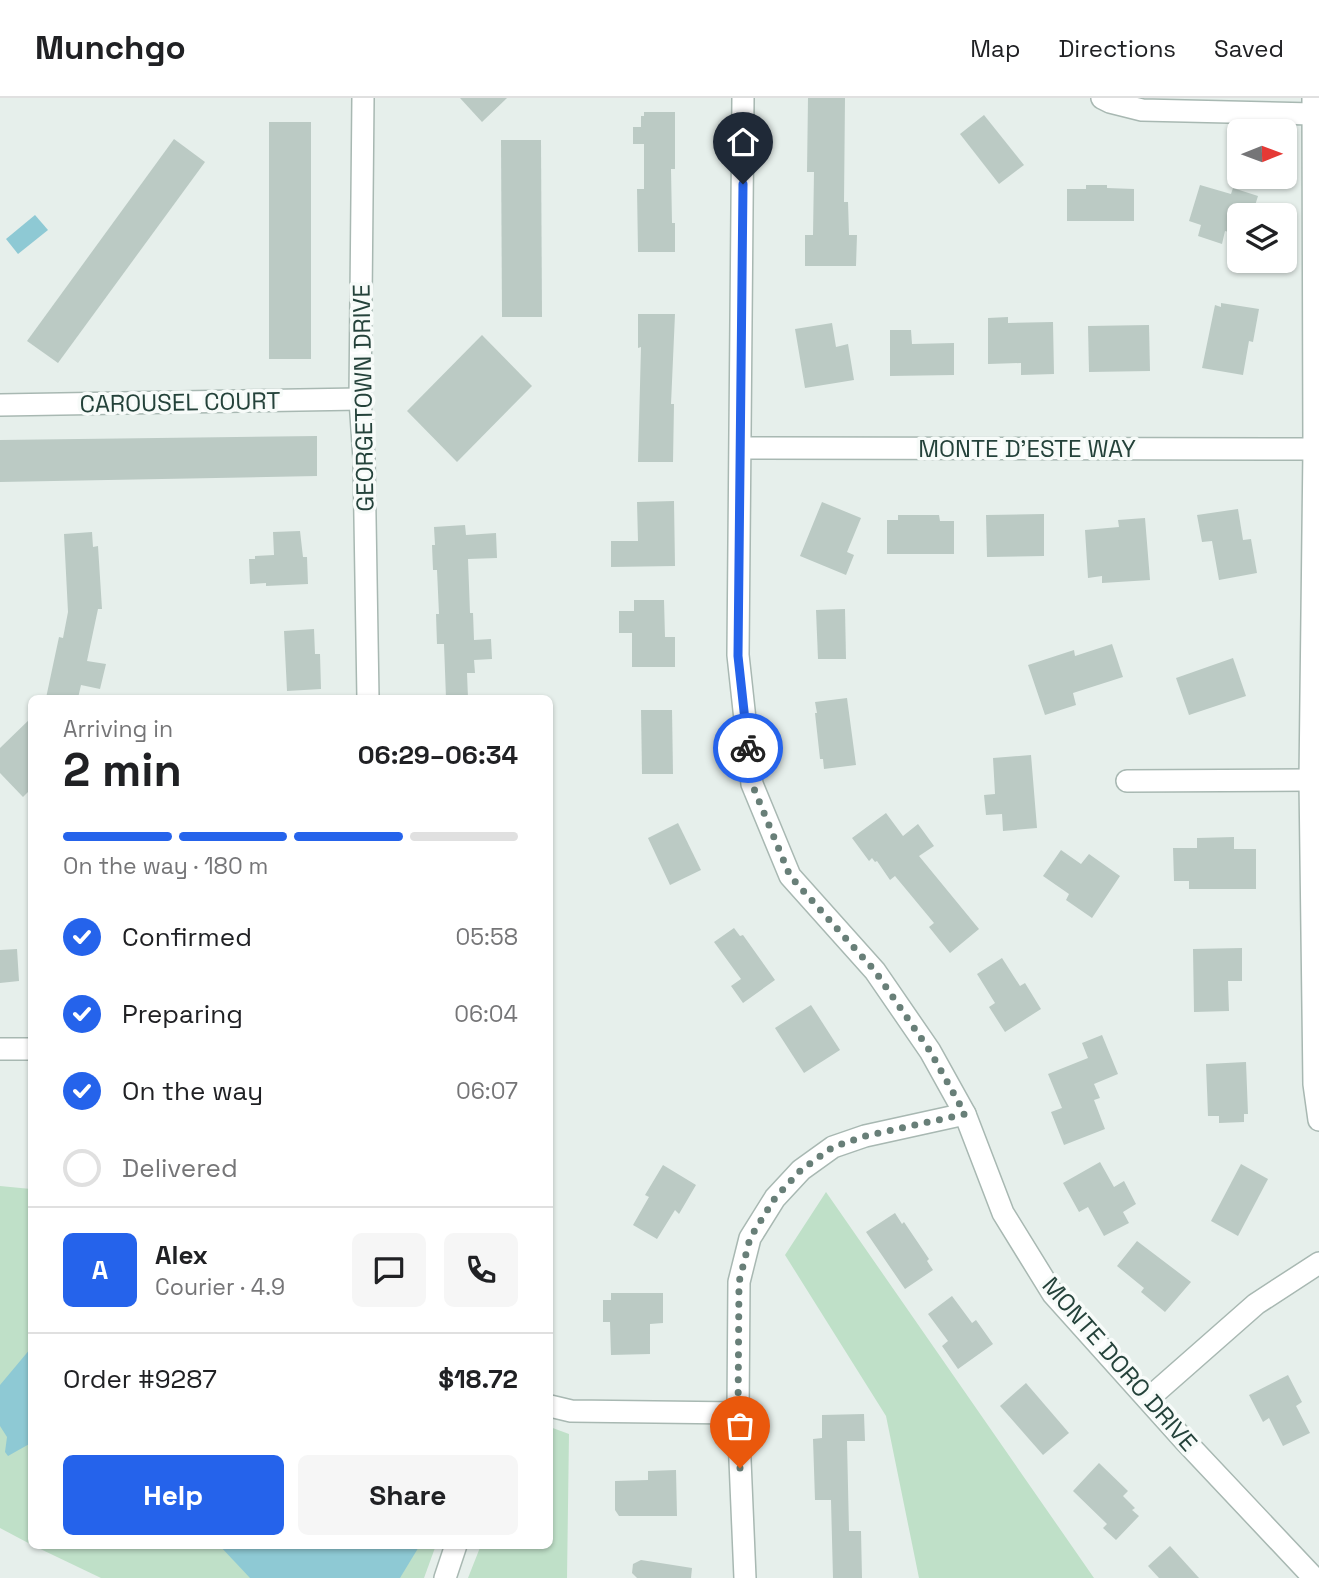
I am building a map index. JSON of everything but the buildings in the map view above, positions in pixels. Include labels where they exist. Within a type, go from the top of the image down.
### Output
[{"type":"street","name":"GEORGETOWN DRIVE","points":[[363,98],[360,399],[364,459],[368,695]]},
{"type":"street","name":"MONTE DORO DRIVE","points":[[743,98],[738,656],[752,784],[790,876],[875,971],[930,1051],[965,1114],[1003,1213],[1053,1294],[1314,1578]]},
{"type":"street","points":[[1102,98],[1142,110],[1313,106],[1314,449],[1310,780],[1314,1084],[1319,1121]]},
{"type":"street","name":"CAROUSEL COURT","points":[[0,405],[360,399]]},
{"type":"street","name":"MONTE D'ESTE WAY","points":[[741,448],[1314,449]]},
{"type":"street","points":[[1127,781],[1310,780]]},
{"type":"street","points":[[0,1049],[28,1049]]},
{"type":"street","points":[[745,1578],[738,1413],[739,1282],[750,1238],[775,1198],[801,1170],[833,1147],[865,1136],[965,1114]]},
{"type":"street","points":[[1148,1399],[1256,1304],[1319,1263]]},
{"type":"street","points":[[553,1407],[570,1411],[738,1413]]},
{"type":"street","points":[[444,1578],[455,1549]]},
{"type":"green space","points":[[0,1186],[28,1189],[28,1543],[0,1528]]},
{"type":"green space","points":[[826,1192],[1094,1578],[919,1578],[886,1416],[785,1255]]},
{"type":"green space","points":[[553,1428],[569,1434],[567,1578],[468,1578],[479,1549],[553,1549]]},
{"type":"green space","points":[[40,1549],[435,1549],[424,1578],[101,1578]]},
{"type":"water","points":[[35,215],[48,230],[18,254],[6,239]]},
{"type":"water","points":[[28,1352],[28,1445],[8,1456],[5,1452],[7,1437],[0,1426],[0,1385]]},
{"type":"water","points":[[223,1549],[418,1549],[400,1578],[250,1578]]},
{"type":"way so far","points":[[740,1468],[739,1282],[750,1238],[775,1198],[801,1170],[833,1147],[865,1136],[965,1114],[930,1051],[875,971],[790,876],[752,784],[748,748]]},
{"type":"route","points":[[743,184],[738,656],[748,748]]}]
